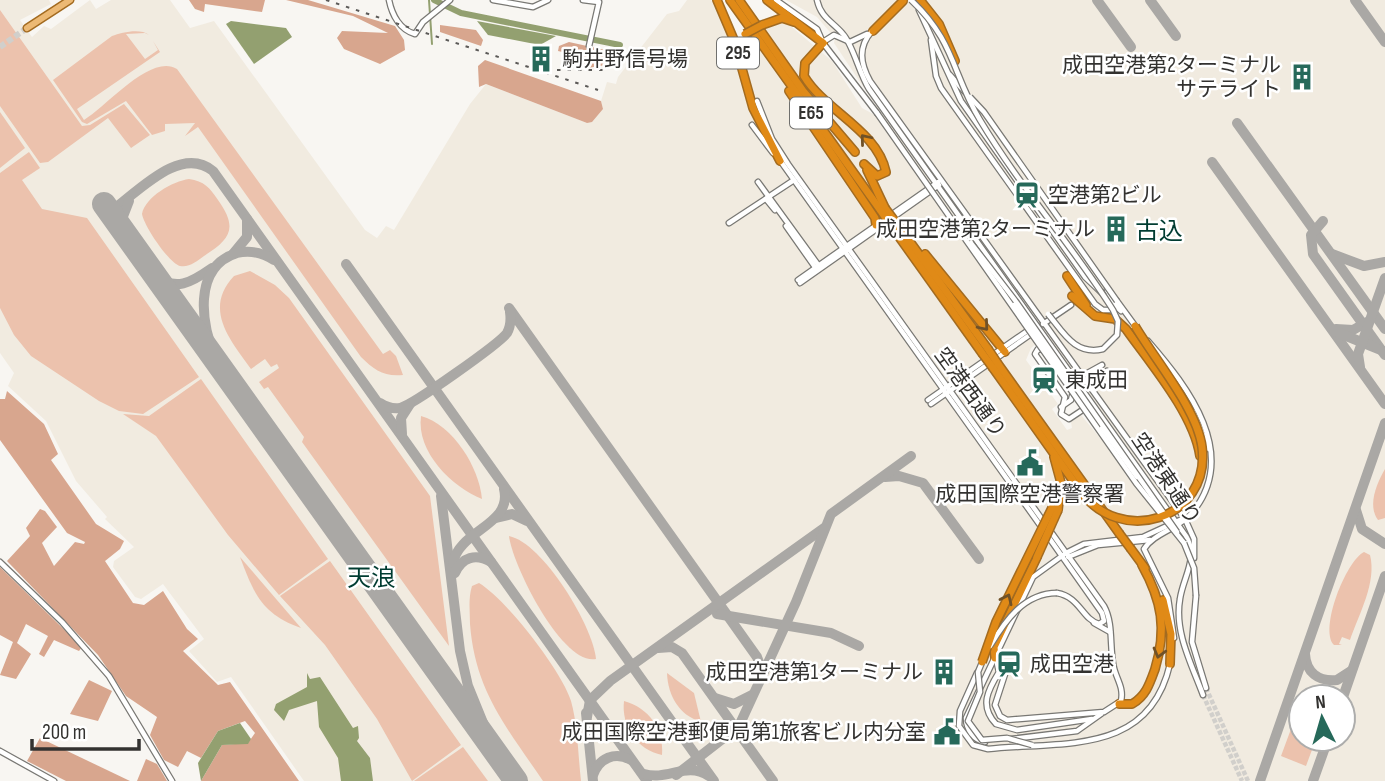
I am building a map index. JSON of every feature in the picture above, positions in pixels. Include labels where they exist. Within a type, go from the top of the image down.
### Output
[{"type":"highway","name":"295","points":[[717,0],[736,32],[745,34],[771,21],[791,20],[823,43]]},
{"type":"highway","name":"295","points":[[717,0],[734,40],[753,108],[780,161]]},
{"type":"highway","name":"E65","points":[[730,0],[1119,533],[1134,546]]},
{"type":"highway","name":"E65","points":[[739,0],[803,91],[855,152]]},
{"type":"highway","name":"295","points":[[766,0],[776,11],[771,21]]},
{"type":"highway","name":"295","points":[[766,0],[823,43]]},
{"type":"highway","points":[[873,31],[909,0]]},
{"type":"highway","points":[[920,0],[939,24],[955,61]]},
{"type":"highway","points":[[740,14],[875,218],[876,225]]},
{"type":"highway","name":"E65","points":[[823,43],[805,63],[804,76],[823,101],[866,139],[886,172],[877,176],[862,162],[883,210]]},
{"type":"highway","name":"E65","points":[[895,226],[911,242],[985,351]]},
{"type":"highway","points":[[911,242],[928,257],[1003,350]]},
{"type":"highway","points":[[1067,276],[1090,311]]},
{"type":"highway","points":[[1072,302],[1098,317],[1120,323],[1149,361],[1193,433],[1199,450],[1200,470]]},
{"type":"highway","points":[[1134,326],[1149,361]]},
{"type":"highway","points":[[1043,438],[1079,489],[1104,514],[1122,521],[1144,522],[1164,515],[1185,500],[1200,470],[1202,447],[1193,420],[1134,326]]},
{"type":"highway","name":"E65","points":[[996,366],[1043,438]]},
{"type":"highway","points":[[995,658],[995,648],[1037,557],[1061,490],[1056,463],[1043,438]]},
{"type":"highway","points":[[982,662],[996,622],[1055,509]]},
{"type":"highway","points":[[1119,704],[1132,705],[1146,692],[1163,639],[1159,599],[1134,546]]},
{"type":"highway","points":[[1142,565],[1170,613],[1170,664]]},
{"type":"main road","points":[[27,28],[70,0]]},
{"type":"street","points":[[389,0],[392,13],[402,28],[412,34],[418,33],[426,19],[448,1]]},
{"type":"street","points":[[493,0],[533,7],[548,0]]},
{"type":"street","points":[[583,0],[599,2],[589,46]]},
{"type":"street","points":[[776,0],[819,31],[823,43],[877,113],[1165,517]]},
{"type":"street","points":[[817,0],[821,13],[848,42]]},
{"type":"street","points":[[909,0],[931,20],[955,61],[967,94],[993,141],[1088,273],[1118,321],[1117,335],[1112,343],[1097,351],[1080,348],[1048,314]]},
{"type":"street","points":[[909,0],[929,32],[961,101],[1093,286],[1121,311]]},
{"type":"street","points":[[823,43],[834,35],[848,42],[855,42],[873,31]]},
{"type":"street","name":"空港東通り","points":[[873,31],[862,50],[865,72],[938,183]]},
{"type":"street","points":[[929,32],[936,76],[947,96],[1095,304],[1103,310],[1121,311]]},
{"type":"street","name":"空港東通り","points":[[848,42],[862,79],[1179,523],[1192,550],[1186,574]]},
{"type":"street","points":[[950,75],[974,102],[1121,311],[1180,380],[1207,430],[1211,464],[1202,495],[1185,519],[1145,546],[1146,556]]},
{"type":"street","points":[[967,94],[984,112],[1134,326],[1168,370],[1194,413],[1207,443],[1211,464]]},
{"type":"street","name":"空港西通り","points":[[757,101],[772,139],[796,179],[1066,555]]},
{"type":"street","name":"空港西通り","points":[[752,125],[796,179]]},
{"type":"street","points":[[729,223],[796,179]]},
{"type":"street","points":[[758,182],[818,268]]},
{"type":"street","points":[[845,249],[938,183]]},
{"type":"street","points":[[799,282],[938,183]]},
{"type":"street","points":[[986,266],[1184,543],[1194,568],[1196,596],[1192,642],[1206,688]]},
{"type":"street","points":[[1088,273],[1117,301]]},
{"type":"street","points":[[930,402],[1072,302]]},
{"type":"street","name":"空港東通り","points":[[1040,325],[1082,376],[1185,519],[1195,549],[1186,574]]},
{"type":"street","points":[[1062,407],[1071,400],[1073,391],[1045,352],[1038,349],[1036,356],[1065,397],[1062,407],[1061,414],[1069,419],[1087,407]]},
{"type":"street","points":[[1080,383],[1082,376],[1102,365]]},
{"type":"street","points":[[1091,389],[1107,371]]},
{"type":"street","points":[[1066,555],[1107,610],[1114,670],[1122,691],[1119,704],[1077,731],[977,740],[967,728],[966,718],[1030,581],[1066,555],[1096,541],[1151,535],[1179,523]]},
{"type":"street","points":[[1066,555],[1098,545],[1134,546],[1158,538]]},
{"type":"street","points":[[1131,539],[1161,580],[1170,613]]},
{"type":"street","points":[[1066,555],[1104,615],[1102,623],[1093,622]]},
{"type":"street","points":[[0,562],[62,622],[108,676],[172,781]]},
{"type":"street","points":[[1186,574],[1179,603],[1179,627],[1203,695]]},
{"type":"street","points":[[1110,632],[1093,622],[1075,600],[1057,593],[1037,596],[1019,608],[997,635],[982,662],[959,714],[962,732],[979,749],[1098,738],[1131,727],[1157,702],[1170,664]]},
{"type":"street","points":[[995,658],[1007,668],[995,705],[1000,716],[1007,720],[1104,712]]},
{"type":"street","points":[[995,658],[999,672],[988,690],[986,703],[993,721],[1001,727],[1017,730],[1080,723],[1098,716]]},
{"type":"street","points":[[978,672],[980,692],[968,718],[970,726],[982,740],[1007,738],[1032,745]]},
{"type":"street","points":[[0,751],[54,781]]},
{"type":"shaded area","points":[[0,0],[49,0],[51,4],[20,20],[32,37],[44,26],[51,29],[90,0],[96,9],[111,0],[170,0],[190,28],[214,21],[365,230],[377,238],[386,226],[394,230],[470,104],[486,84],[587,123],[603,109],[601,101],[607,82],[616,84],[618,77],[667,14],[679,11],[687,0],[711,0],[722,17],[733,50],[748,46],[748,41],[769,26],[787,23],[832,61],[862,108],[875,115],[880,112],[834,43],[835,38],[817,17],[786,0],[1385,0],[1385,781],[304,781],[231,677],[217,682],[189,651],[204,639],[163,584],[141,599],[135,597],[113,567],[114,561],[134,547],[105,519],[107,517],[76,481],[46,421],[8,386],[14,373],[0,353]],"holes":[[[1044,338],[1106,426],[1101,439],[1081,415],[1071,422],[1072,428],[1067,430],[1052,409],[1058,404],[1026,360],[1031,348]]]},
{"type":"shaded area","points":[[189,0],[265,0],[262,12],[205,4],[204,12],[195,9]]},
{"type":"shaded area","points":[[286,0],[308,0],[395,26],[404,40],[405,50],[380,64],[344,49],[337,38],[342,31],[388,33],[353,16]]},
{"type":"shaded area","points":[[0,10],[82,126],[90,125],[124,104],[150,135],[131,148],[108,118],[48,162],[40,163],[0,106]]},
{"type":"shaded area","points":[[231,21],[286,28],[292,37],[254,64],[226,24]]},
{"type":"shaded area","points":[[477,21],[556,36],[540,45],[488,35]]},
{"type":"shaded area","points":[[440,25],[476,30],[483,40],[481,46],[440,32]]},
{"type":"shaded area","points":[[136,31],[146,33],[149,35],[126,34],[145,59],[158,50],[153,41],[160,52],[77,109],[84,120],[142,74],[166,66],[177,69],[383,354],[390,350],[396,356],[403,375],[380,372],[361,357],[198,127],[185,136],[195,123],[165,124],[165,131],[152,135],[126,101],[87,124],[82,122],[53,80],[112,36]]},
{"type":"shaded area","points":[[569,42],[605,50],[606,56],[619,63],[587,68],[573,65],[571,54],[558,51],[559,46]]},
{"type":"shaded area","points":[[485,60],[601,101],[603,109],[592,122],[587,123],[486,84],[479,87],[478,66]]},
{"type":"shaded area","points":[[0,112],[25,148],[0,168]]},
{"type":"shaded area","points":[[29,152],[40,168],[22,180],[42,209],[87,218],[199,377],[143,414],[119,411],[99,401],[31,356],[14,335],[0,308],[0,173]]},
{"type":"shaded area","points":[[189,179],[203,183],[212,192],[228,218],[229,232],[220,244],[196,262],[180,266],[158,243],[142,214],[154,196],[175,183]]},
{"type":"shaded area","points":[[250,271],[275,285],[289,298],[430,496],[449,646],[302,442],[304,437],[268,387],[264,389],[259,382],[279,368],[277,364],[271,367],[265,359],[251,369],[228,336],[220,312],[225,288],[234,276]]},
{"type":"shaded area","points":[[201,379],[328,559],[279,595],[228,535],[156,436],[123,414],[149,416]]},
{"type":"shaded area","points":[[7,391],[44,424],[58,454],[51,460],[96,524],[124,541],[120,549],[105,561],[133,603],[144,605],[163,591],[187,629],[198,639],[183,651],[218,685],[230,682],[299,781],[201,781],[222,745],[248,743],[255,733],[245,721],[218,731],[201,758],[187,751],[178,767],[164,760],[150,735],[157,717],[126,696],[98,655],[7,561],[30,536],[26,528],[40,509],[45,511],[57,527],[42,543],[54,566],[75,542],[85,542],[67,533],[0,440],[0,399],[5,399]]},
{"type":"shaded area","points":[[421,416],[444,428],[454,438],[476,474],[482,499],[459,486],[438,466],[424,442]]},
{"type":"shaded area","points":[[1385,469],[1385,518],[1378,520],[1373,501],[1376,487]]},
{"type":"shaded area","points":[[509,536],[522,542],[551,569],[586,627],[596,659],[583,657],[568,647],[554,631],[519,568]]},
{"type":"shaded area","points":[[1364,552],[1370,555],[1372,565],[1366,598],[1350,640],[1342,637],[1339,644],[1342,645],[1334,645],[1330,637],[1332,611],[1350,568]]},
{"type":"shaded area","points":[[240,557],[301,628],[277,616],[261,601]]},
{"type":"shaded area","points":[[330,561],[461,745],[412,781],[377,719],[325,645],[280,596]]},
{"type":"shaded area","points":[[0,567],[82,647],[79,651],[54,640],[44,657],[39,654],[48,636],[26,624],[17,643],[31,654],[16,679],[0,675],[13,642],[0,635]]},
{"type":"shaded area","points":[[479,583],[518,619],[566,688],[575,720],[581,781],[543,781],[495,708],[478,669],[473,648],[470,624],[471,591],[472,586]]},
{"type":"shaded area","points":[[307,673],[310,679],[320,677],[353,728],[358,726],[357,741],[370,758],[373,781],[341,781],[338,758],[319,727],[317,701],[289,710],[284,721],[274,710],[276,704],[307,687]]},
{"type":"shaded area","points":[[667,673],[694,693],[701,722],[687,715],[676,704]]},
{"type":"shaded area","points":[[89,680],[112,691],[98,721],[70,714]]},
{"type":"shaded area","points":[[624,701],[641,709],[653,721],[660,737],[662,755],[645,748],[632,736],[625,719]]},
{"type":"shaded area","points":[[240,723],[251,739],[248,744],[222,745],[201,781],[198,763],[218,731]]},
{"type":"shaded area","points":[[40,738],[130,781],[66,781],[27,761]]},
{"type":"shaded area","points":[[1287,740],[1287,753],[1311,753],[1306,766],[1281,756]]},
{"type":"shaded area","points":[[463,747],[488,781],[414,781]]},
{"type":"shaded area","points":[[146,759],[157,764],[167,781],[137,781]]},
{"type":"waterway","points":[[429,0],[432,44]]},
{"type":"waterway","points":[[434,0],[461,13],[620,45]]},
{"type":"taxiway","points":[[1097,0],[1131,47]]},
{"type":"taxiway","points":[[1150,0],[1176,36]]},
{"type":"taxiway","points":[[1355,0],[1385,42]]},
{"type":"taxiway","points":[[1237,123],[1385,329]]},
{"type":"taxiway","points":[[1212,162],[1385,404]]},
{"type":"taxiway","points":[[110,212],[159,174],[173,167],[187,163],[200,164],[213,171],[647,781]]},
{"type":"taxiway","points":[[126,234],[122,219],[129,201]]},
{"type":"taxiway","points":[[233,254],[247,237],[247,219]]},
{"type":"taxiway","points":[[1323,221],[1311,235],[1313,254],[1385,355]]},
{"type":"taxiway","points":[[216,359],[204,315],[207,284],[213,271],[223,260],[237,253],[256,253],[274,260]]},
{"type":"taxiway","points":[[1332,254],[1364,266],[1385,262]]},
{"type":"taxiway","points":[[346,264],[714,781]]},
{"type":"taxiway","points":[[154,274],[162,280],[176,284],[197,278],[212,268]]},
{"type":"taxiway","points":[[1360,367],[1358,354],[1385,278]]},
{"type":"taxiway","points":[[509,308],[757,657],[761,668],[760,679]]},
{"type":"taxiway","points":[[380,403],[400,408],[456,373],[507,333],[510,312]]},
{"type":"taxiway","points":[[1336,329],[1353,330],[1367,322]]},
{"type":"taxiway","points":[[1334,331],[1381,350]]},
{"type":"taxiway","points":[[402,434],[401,418],[410,404]]},
{"type":"taxiway","points":[[1260,781],[1385,423]]},
{"type":"taxiway","points":[[676,775],[739,726],[796,602],[831,514],[911,456]]},
{"type":"taxiway","points":[[885,477],[899,476],[923,483],[979,559]]},
{"type":"taxiway","points":[[453,563],[457,552],[465,543],[501,511],[505,501],[504,489]]},
{"type":"taxiway","points":[[441,496],[460,651],[468,686],[494,750]]},
{"type":"taxiway","points":[[1356,510],[1362,529],[1385,544]]},
{"type":"taxiway","points":[[496,518],[512,514],[527,521]]},
{"type":"taxiway","points":[[587,717],[590,700],[610,681],[824,528]]},
{"type":"taxiway","points":[[455,573],[461,563],[470,558],[491,562]]},
{"type":"taxiway","points":[[1348,683],[1385,576]]},
{"type":"taxiway","points":[[717,614],[831,633],[859,646]]},
{"type":"taxiway","points":[[658,648],[672,647],[682,653],[773,781]]},
{"type":"taxiway","points":[[1305,654],[1311,671],[1324,679],[1337,680],[1351,671]]},
{"type":"taxiway","points":[[715,698],[734,704],[752,695]]},
{"type":"taxiway","points":[[586,713],[593,781]]},
{"type":"taxiway","points":[[1313,781],[1323,753]]},
{"type":"taxiway","points":[[593,775],[599,764],[608,758],[619,756],[631,760]]},
{"type":"taxiway","points":[[644,774],[661,775],[693,770],[709,776]]},
{"type":"runway","points":[[104,204],[516,781]]},
{"type":"tunnel","points":[[0,47],[27,28]]},
{"type":"tunnel","points":[[1206,688],[1248,781]]},
{"type":"tunnel","points":[[1203,695],[1242,781]]},
{"type":"railway","points":[[326,0],[598,90]]},
{"type":"railway","points":[[557,70],[609,70]]},
{"type":"place","name":"駒井野信号場","points":[[541,59]]},
{"type":"place","name":"成田空港第2ターミナル サテライト","points":[[1302,77]]},
{"type":"place","name":"空港第2ビル","points":[[1027,195]]},
{"type":"place","name":"成田空港第2ターミナル","points":[[1116,229]]},
{"type":"place","name":"東成田","points":[[1044,380]]},
{"type":"place","name":"成田国際空港警察署","points":[[1030,463]]},
{"type":"place","name":"成田空港","points":[[1009,664]]},
{"type":"place","name":"成田空港第1ターミナル","points":[[944,672]]},
{"type":"place","name":"成田国際空港郵便局第1旅客ビル内分室","points":[[947,732]]},
{"type":"district","name":"古込","points":[[1159,231]]},
{"type":"district","name":"天浪","points":[[371,578]]}]
